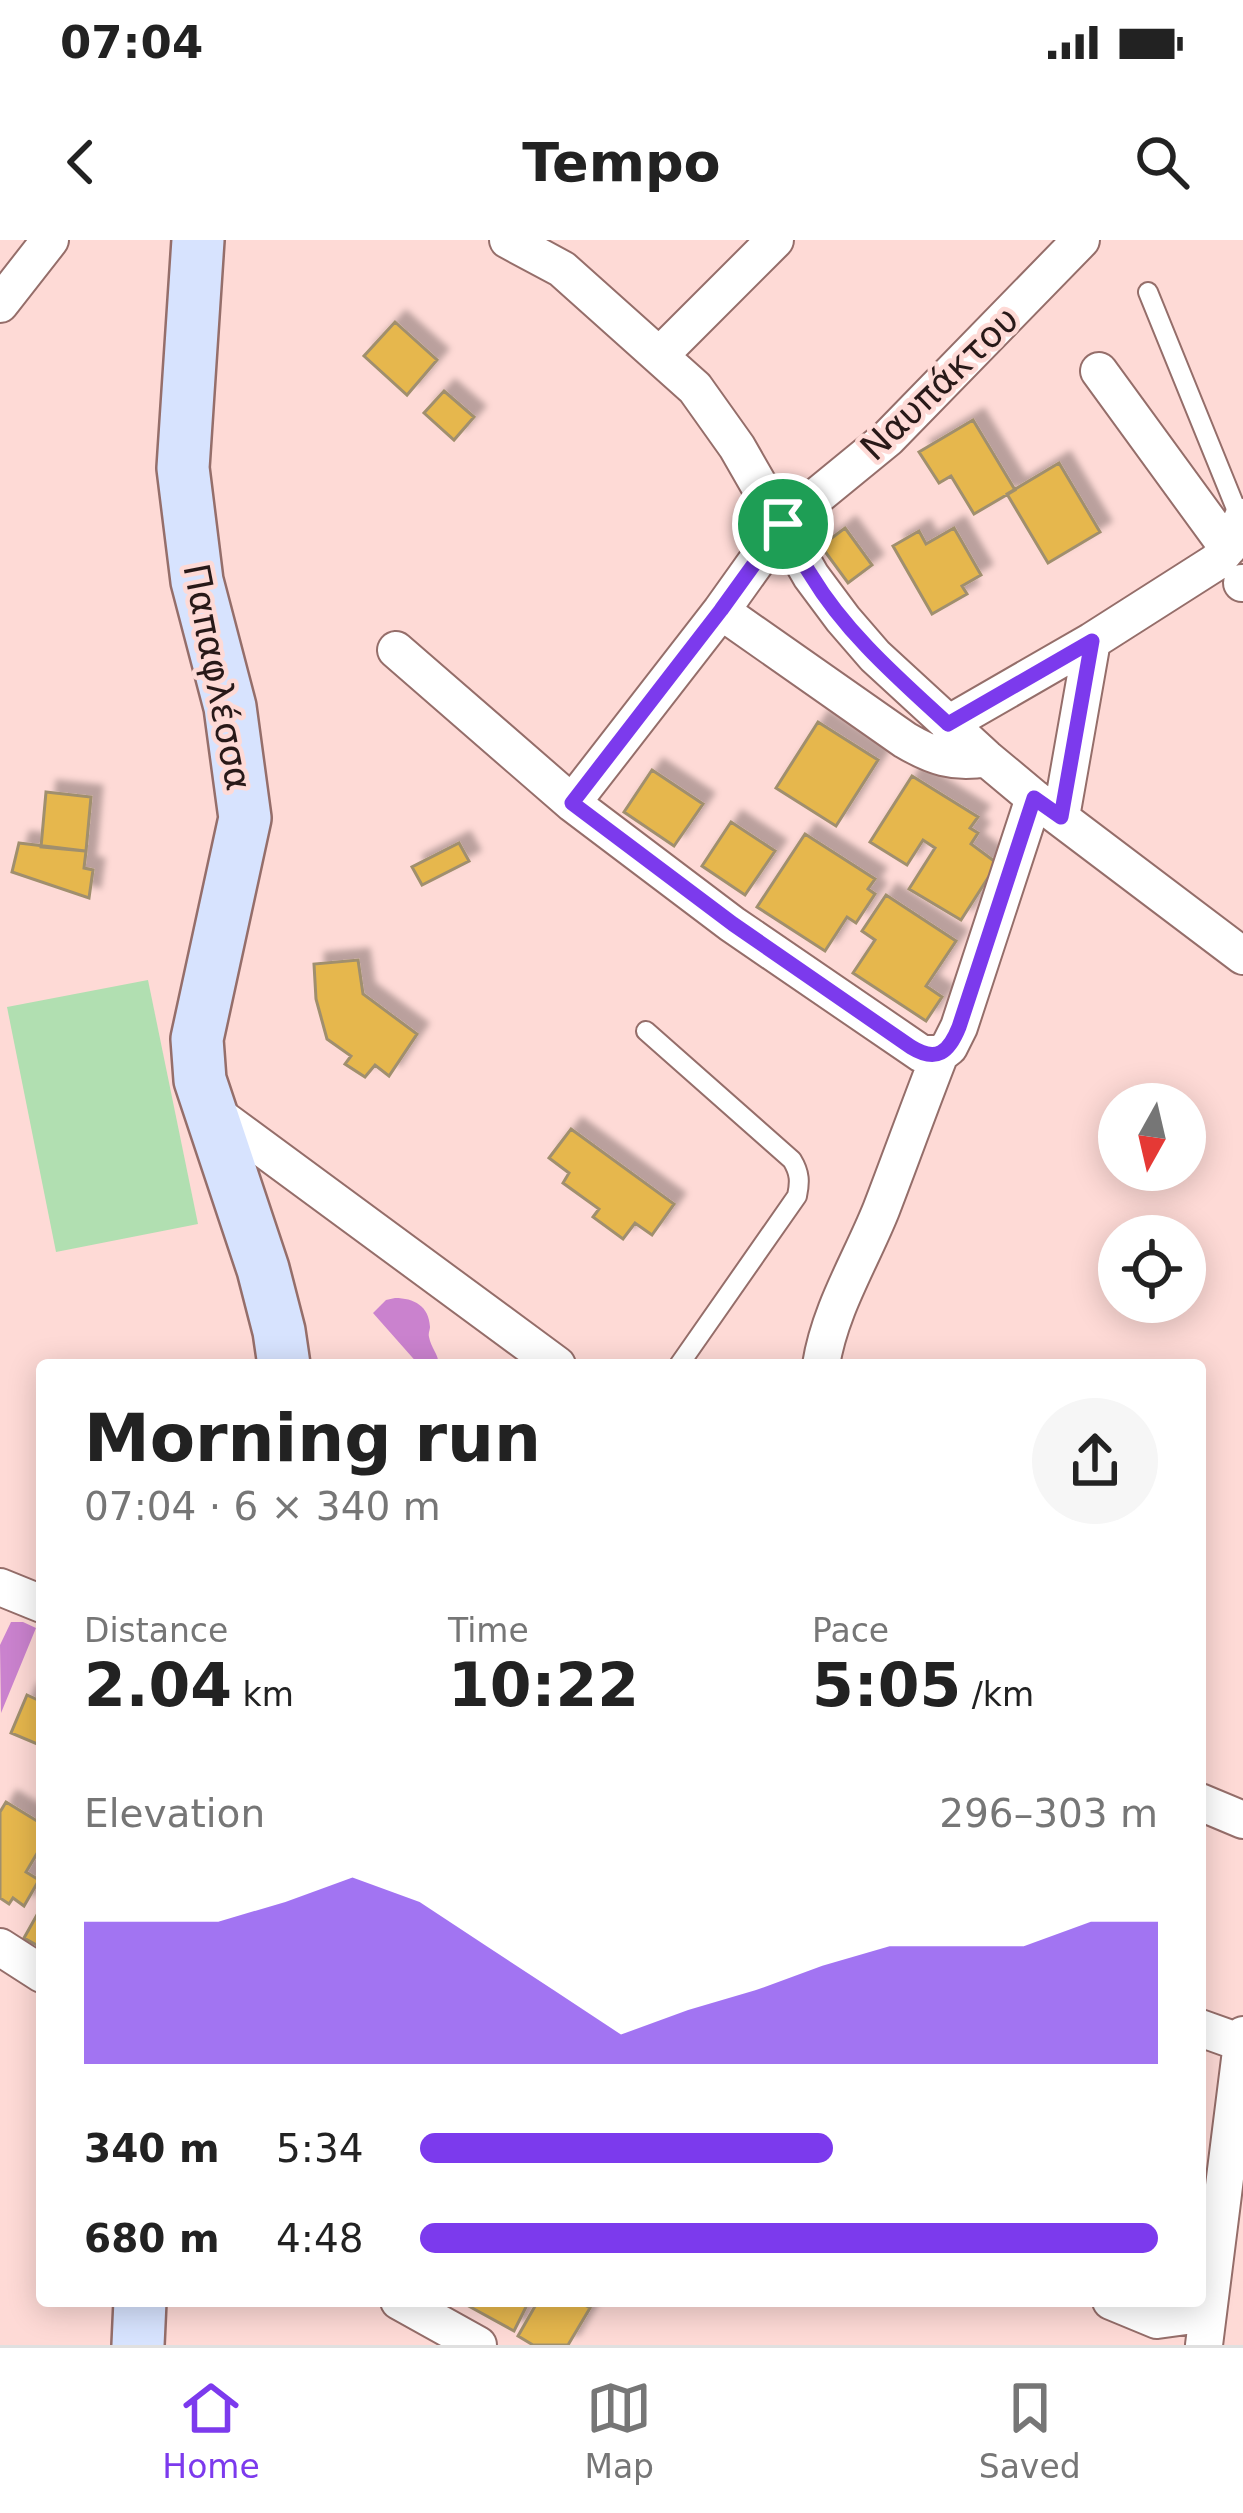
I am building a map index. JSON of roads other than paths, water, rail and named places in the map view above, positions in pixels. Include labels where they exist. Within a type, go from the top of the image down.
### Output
[{"type":"street","points":[[0,304],[50,240]]},
{"type":"street","name":"Παπαφλέσσα","points":[[198,240],[183,468],[197,580],[230,707],[245,818],[197,1039],[200,1080],[263,1269],[283,1359]]},
{"type":"street","points":[[508,240],[562,269],[694,388],[718,419],[811,576],[874,656],[986,758],[1243,956]]},
{"type":"street","points":[[660,356],[776,240]]},
{"type":"street","name":"Ναυπάκτου","points":[[572,803],[783,524],[888,438],[1081,240]]},
{"type":"street","points":[[948,724],[1237,556],[1099,371]]},
{"type":"street","points":[[721,610],[931,755],[968,762],[986,758]]},
{"type":"street","points":[[396,650],[572,803],[733,924],[922,1054],[940,1054],[949,1048],[959,1027],[1048,807],[1092,641]]},
{"type":"street","points":[[822,1359],[841,1297],[940,1054]]},
{"type":"street","points":[[208,1108],[549,1359]]},
{"type":"street","points":[[0,1587],[36,1602]]},
{"type":"street","points":[[1206,1805],[1243,1820]]},
{"type":"street","points":[[0,1947],[36,1970]]},
{"type":"street","points":[[1123,2307],[1141,2316],[1206,2329],[1242,2039],[1206,2030]]},
{"type":"street","points":[[138,2345],[140,2307]]},
{"type":"street","points":[[410,2307],[478,2345]]},
{"type":"lane","points":[[1148,292],[1237,556]]},
{"type":"lane","points":[[646,1030],[792,1160],[800,1182],[797,1196],[683,1359]]}]
